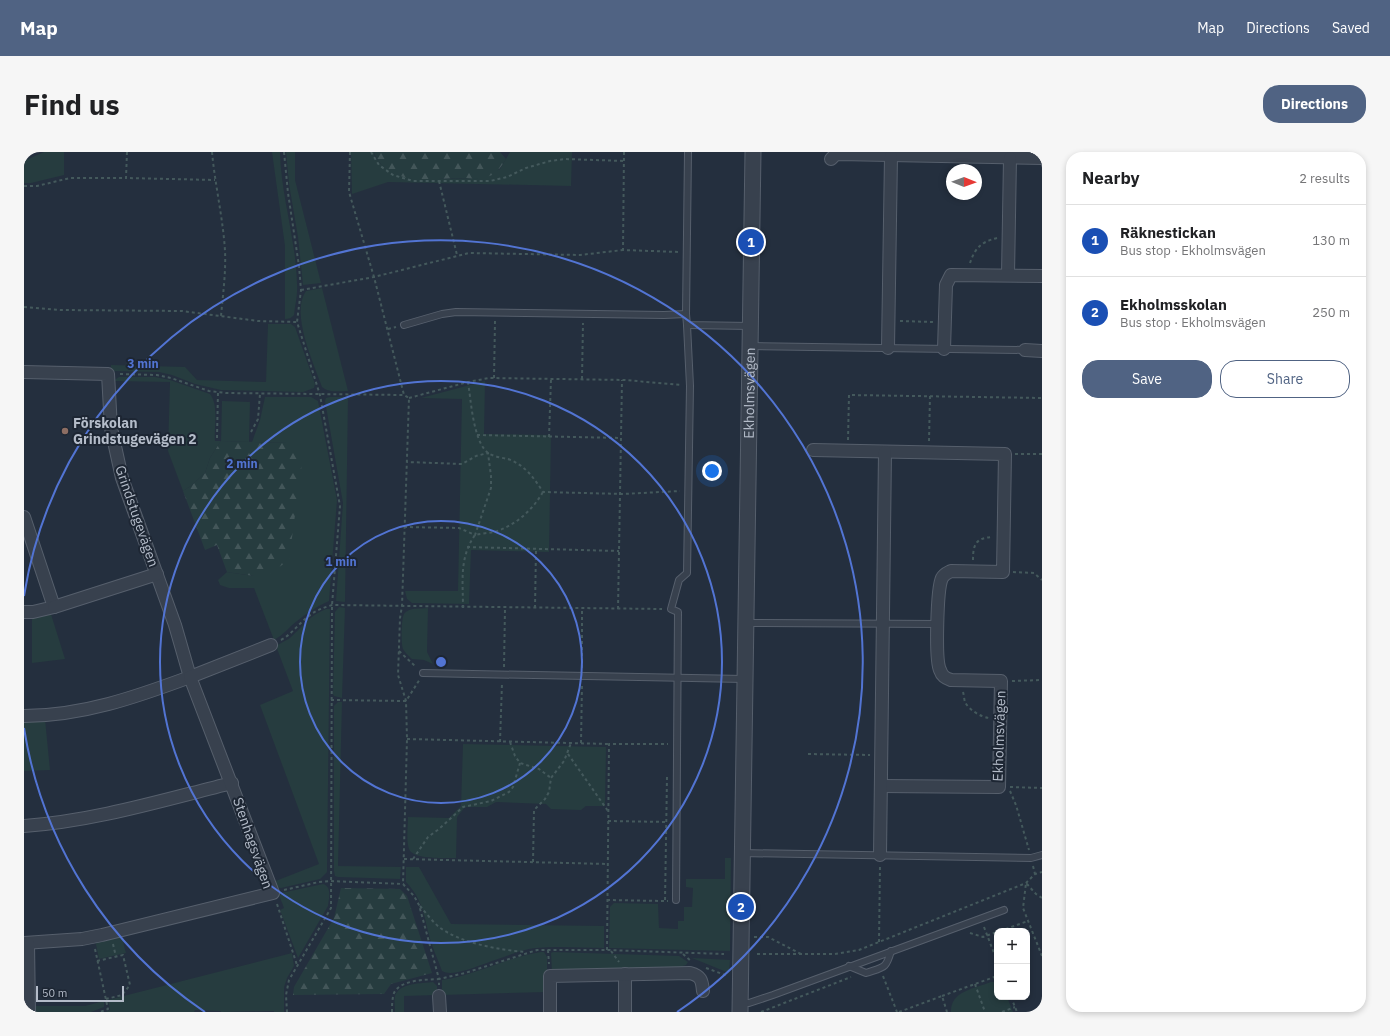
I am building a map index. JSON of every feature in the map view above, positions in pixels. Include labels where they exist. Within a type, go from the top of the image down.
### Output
[{"type":"street","points":[[831,159],[835,155],[839,154],[1042,158]]},
{"type":"street","name":"Ekholmsvägen","points":[[740,1008],[741,853],[750,326],[755,156]]},
{"type":"street","points":[[888,348],[891,156]]},
{"type":"street","points":[[1008,275],[1010,158]]},
{"type":"street","points":[[944,349],[946,285],[951,276],[1042,276]]},
{"type":"street","points":[[1025,350],[1042,351]]},
{"type":"street","points":[[24,372],[108,374]]},
{"type":"street","name":"Grindstugevägen","points":[[108,374],[111,428],[122,478],[175,625],[190,677],[232,783]]},
{"type":"street","points":[[813,450],[1005,454],[1003,572]]},
{"type":"street","points":[[880,856],[885,452]]},
{"type":"street","points":[[24,517],[54,606]]},
{"type":"street","name":"Ekholmsvägen","points":[[881,786],[999,788],[1001,681],[951,680],[945,678],[940,672],[938,665],[938,624],[939,589],[941,580],[945,574],[951,571],[1003,572]]},
{"type":"street","name":"Grindstugevägen","points":[[24,612],[33,612],[54,606],[157,574]]},
{"type":"street","points":[[24,716],[60,714],[111,704],[190,677],[271,645]]},
{"type":"street","name":"Stenhagsvägen","points":[[24,826],[51,824],[103,816],[232,783],[273,893],[92,937],[26,943],[29,1012]]},
{"type":"street","points":[[550,1012],[550,976],[690,973],[698,976],[702,980],[703,991]]},
{"type":"street","points":[[625,974],[625,1012]]},
{"type":"street","points":[[440,996],[440,1012]]},
{"type":"lane","points":[[676,900],[678,612],[671,609],[678,580],[687,573],[690,386],[686,325],[688,152]]},
{"type":"lane","points":[[404,325],[442,314],[456,312],[686,314]]},
{"type":"lane","points":[[686,325],[750,326]]},
{"type":"lane","points":[[750,346],[1025,350]]},
{"type":"lane","points":[[745,623],[938,624]]},
{"type":"lane","points":[[423,674],[744,679]]},
{"type":"lane","points":[[741,853],[1031,858],[1042,855]]},
{"type":"lane","name":"Ekholmsvägen","points":[[740,1008],[749,1003],[1004,910]]},
{"type":"lane","points":[[849,966],[866,973],[880,968],[885,966],[891,951]]},
{"type":"path","points":[[126,178],[127,152]]},
{"type":"path","points":[[212,152],[225,252],[221,316]]},
{"type":"path","points":[[284,152],[301,290],[297,322],[320,395],[340,506],[332,605],[331,908],[297,965],[290,980],[288,987],[287,1012]]},
{"type":"path","points":[[350,152],[350,192],[374,277],[404,395]]},
{"type":"path","points":[[371,152],[379,165],[393,175],[413,181],[490,181],[507,177],[526,168],[550,161],[565,159],[624,161]]},
{"type":"path","points":[[623,250],[624,152]]},
{"type":"path","points":[[24,186],[37,186],[70,178],[215,180]]},
{"type":"path","points":[[439,181],[457,255]]},
{"type":"path","points":[[969,275],[970,262],[979,246],[990,240],[1008,238]]},
{"type":"path","points":[[301,290],[374,277],[469,253],[580,255],[623,250],[686,252]]},
{"type":"path","points":[[24,306],[61,310],[182,311],[258,321],[297,322]]},
{"type":"path","points":[[494,378],[495,312]]},
{"type":"path","points":[[582,380],[583,314]]},
{"type":"path","points":[[889,321],[945,322]]},
{"type":"path","points":[[108,374],[157,375],[171,378],[209,391],[218,392],[320,395],[404,395],[409,398],[468,382],[494,378],[622,380],[690,386]]},
{"type":"path","points":[[549,437],[551,379]]},
{"type":"path","points":[[618,609],[622,380]]},
{"type":"path","points":[[463,608],[463,564],[468,547],[475,535],[491,488],[492,476],[488,453],[477,435],[468,382]]},
{"type":"path","points":[[217,438],[218,392]]},
{"type":"path","points":[[251,432],[258,419],[260,394]]},
{"type":"path","points":[[848,451],[849,395],[1042,398]]},
{"type":"path","points":[[929,452],[930,396]]},
{"type":"path","points":[[409,398],[402,606],[400,618],[398,675],[406,701],[407,739],[403,884],[414,896],[419,905],[439,927],[464,940],[503,951],[527,952],[548,950],[607,950],[724,954]]},
{"type":"path","points":[[477,435],[621,438]]},
{"type":"path","points":[[407,462],[462,464],[476,456],[488,453],[511,460],[525,468],[543,492]]},
{"type":"path","points":[[1005,454],[1042,454]]},
{"type":"path","points":[[679,491],[679,498]]},
{"type":"path","points":[[543,492],[620,494],[689,491]]},
{"type":"path","points":[[404,527],[459,528],[475,535],[500,530],[518,520],[535,505],[543,492]]},
{"type":"path","points":[[972,571],[973,549],[977,542],[984,538],[1003,536]]},
{"type":"path","points":[[468,547],[619,551]]},
{"type":"path","points":[[535,608],[536,549]]},
{"type":"path","points":[[1003,572],[1034,573],[1042,580]]},
{"type":"path","points":[[271,645],[288,637],[309,616],[321,608],[332,605],[463,608],[671,609]]},
{"type":"path","points":[[399,650],[423,674],[406,701]]},
{"type":"path","points":[[963,680],[962,689],[965,702],[974,712],[986,718],[1000,719]]},
{"type":"path","points":[[1001,681],[1042,680]]},
{"type":"path","points":[[331,700],[406,701]]},
{"type":"path","points":[[407,739],[609,744],[667,744],[677,742]]},
{"type":"path","points":[[510,742],[515,756],[520,763],[539,769],[551,778]]},
{"type":"path","points":[[533,862],[534,810],[545,799],[549,792],[551,778],[568,754],[571,743]]},
{"type":"path","points":[[607,950],[609,744]]},
{"type":"path","points":[[568,754],[608,811]]},
{"type":"path","points":[[808,754],[881,756]]},
{"type":"path","points":[[413,860],[428,837],[439,829],[463,806],[491,801],[509,792],[513,787],[520,763]]},
{"type":"path","points":[[1031,858],[1016,805],[1008,787],[1042,788]]},
{"type":"path","points":[[608,821],[666,822]]},
{"type":"path","points":[[879,942],[880,856]]},
{"type":"path","points":[[404,859],[608,864]]},
{"type":"path","points":[[757,954],[835,954],[859,950],[1026,883],[1035,874],[1042,872]]},
{"type":"path","points":[[297,965],[273,893],[319,882],[331,881],[403,884]]},
{"type":"path","points":[[1026,883],[1042,898]]},
{"type":"path","points":[[1026,883],[1023,908],[1042,956]]},
{"type":"path","points":[[608,900],[664,901]]},
{"type":"path","points":[[419,905],[439,979]]},
{"type":"path","points":[[980,919],[994,954]]},
{"type":"path","points":[[1008,928],[1028,921]]},
{"type":"path","points":[[987,936],[994,933]]},
{"type":"path","points":[[92,937],[108,1009],[100,1012]]},
{"type":"path","points":[[753,944],[754,937],[768,937],[802,954]]},
{"type":"path","points":[[548,950],[550,976]]},
{"type":"path","points":[[392,1012],[394,994],[401,985],[465,973],[527,952]]},
{"type":"path","points":[[682,953],[693,963]]},
{"type":"path","points":[[97,961],[123,955],[130,986],[122,995],[106,999]]},
{"type":"path","points":[[700,965],[732,977]]},
{"type":"path","points":[[880,968],[898,1012],[994,977]]},
{"type":"path","points":[[975,984],[985,1012]]},
{"type":"path","points":[[942,996],[947,1012]]},
{"type":"path","points":[[1012,1000],[1017,1012]]},
{"type":"path","points":[[1002,1012],[1015,1007]]},
{"type":"green space","points":[[44,152],[64,152],[64,175],[31,183],[24,183],[24,161]]},
{"type":"green space","points":[[272,152],[280,152],[283,185],[296,267],[297,292],[294,315],[286,319],[285,246]]},
{"type":"green space","points":[[286,152],[295,152],[295,180],[321,283],[303,285]]},
{"type":"green space","points":[[351,152],[374,152],[375,157],[381,164],[399,175],[412,179],[480,178],[500,169],[510,152],[572,152],[571,186],[388,182],[352,194]]},
{"type":"green space","points":[[374,152],[500,152],[506,159],[497,172],[484,178],[418,180],[395,174],[384,167]]},
{"type":"green space","points":[[322,288],[348,391],[331,391],[322,387],[305,339],[301,312],[302,300],[306,291]]},
{"type":"green space","points":[[268,324],[291,324],[295,327],[315,384],[314,388],[303,392],[221,390],[195,384],[172,375],[159,372],[111,371],[111,365],[185,367],[197,380],[266,382]]},
{"type":"green space","points":[[119,377],[155,377],[170,380],[210,394],[213,399],[215,410],[215,441],[221,441],[210,458],[205,473],[183,491],[168,451],[170,382],[113,381]]},
{"type":"green space","points":[[485,381],[484,434],[551,435],[549,552],[471,550],[469,604],[412,603],[407,599],[405,591],[458,591],[462,399],[421,398]]},
{"type":"green space","points":[[265,397],[311,397],[318,401],[337,500],[329,601],[305,615],[274,640],[254,588],[229,588],[220,585],[218,580],[227,572],[254,576],[286,443],[252,442],[260,420]]},
{"type":"green space","points":[[348,397],[345,602],[336,601],[343,503],[325,401],[326,398]]},
{"type":"green space","points":[[222,401],[250,402],[249,442],[221,441]]},
{"type":"green space","points":[[221,441],[286,443],[303,455],[289,560],[271,573],[254,576],[227,572],[217,545],[205,550],[183,491],[205,473],[210,458]]},
{"type":"green space","points":[[339,607],[345,608],[342,698],[334,696],[333,694],[335,612]]},
{"type":"green space","points":[[428,608],[427,652],[433,664],[424,660],[412,659],[402,646],[402,626],[404,614],[412,609]]},
{"type":"green space","points":[[326,609],[330,609],[327,872],[320,879],[281,888],[276,887],[273,882],[319,864],[260,705],[293,691],[276,646],[290,638],[311,618]]},
{"type":"green space","points":[[50,611],[65,659],[32,663],[32,614]]},
{"type":"green space","points":[[338,702],[342,702],[338,866],[401,867],[400,879],[335,876],[334,706]]},
{"type":"green space","points":[[24,718],[45,719],[50,770],[24,771]]},
{"type":"green space","points":[[463,744],[606,747],[605,806],[586,806],[581,810],[551,809],[546,804],[496,802],[487,807],[465,807],[457,817],[456,858],[430,858],[416,855],[412,853],[408,845],[408,817],[449,818],[461,806]]},
{"type":"green space","points":[[725,858],[731,858],[730,951],[609,948],[610,907],[614,903],[658,904],[659,928],[678,929],[678,921],[684,921],[684,907],[692,907],[693,888],[686,887],[686,879],[725,879]]},
{"type":"green space","points":[[406,867],[419,867],[451,924],[604,926],[604,948],[553,947],[531,949],[520,951],[460,972],[447,973],[442,971],[431,943],[419,902],[416,895],[406,882]]},
{"type":"green space","points":[[323,884],[328,887],[329,890],[328,906],[298,958],[280,910],[284,908],[279,895],[281,893]]},
{"type":"green space","points":[[341,888],[400,889],[407,896],[432,973],[391,984],[384,994],[293,995],[294,987],[334,918]]},
{"type":"green space","points":[[121,934],[126,953],[99,959],[95,940]]},
{"type":"green space","points":[[544,952],[547,957],[547,992],[442,995],[442,980],[455,978],[528,954]]},
{"type":"green space","points":[[292,953],[294,966],[284,987],[284,1012],[221,1012],[195,1010],[194,1012],[105,1012],[110,1010],[108,1000]]},
{"type":"green space","points":[[551,953],[679,956],[688,962],[683,966],[683,969],[552,972]]},
{"type":"green space","points":[[692,958],[730,960],[729,973]]},
{"type":"green space","points":[[433,982],[437,986],[437,995],[404,996],[404,1012],[395,1012],[395,996],[401,988],[411,984]]},
{"type":"green space","points":[[994,982],[994,1000],[1008,1000],[1013,1012],[951,1012],[955,999],[965,991]]},
{"type":"green space","points":[[104,1001],[104,1007],[91,1012],[33,1012],[33,1006],[85,1006]]},
{"type":"place","name":"Räknestickan","points":[[751,242]]},
{"type":"place","name":"Förskolan Grindstugevägen 2","points":[[65,431]]},
{"type":"place","name":"Ekholmsskolan","points":[[741,907]]}]
